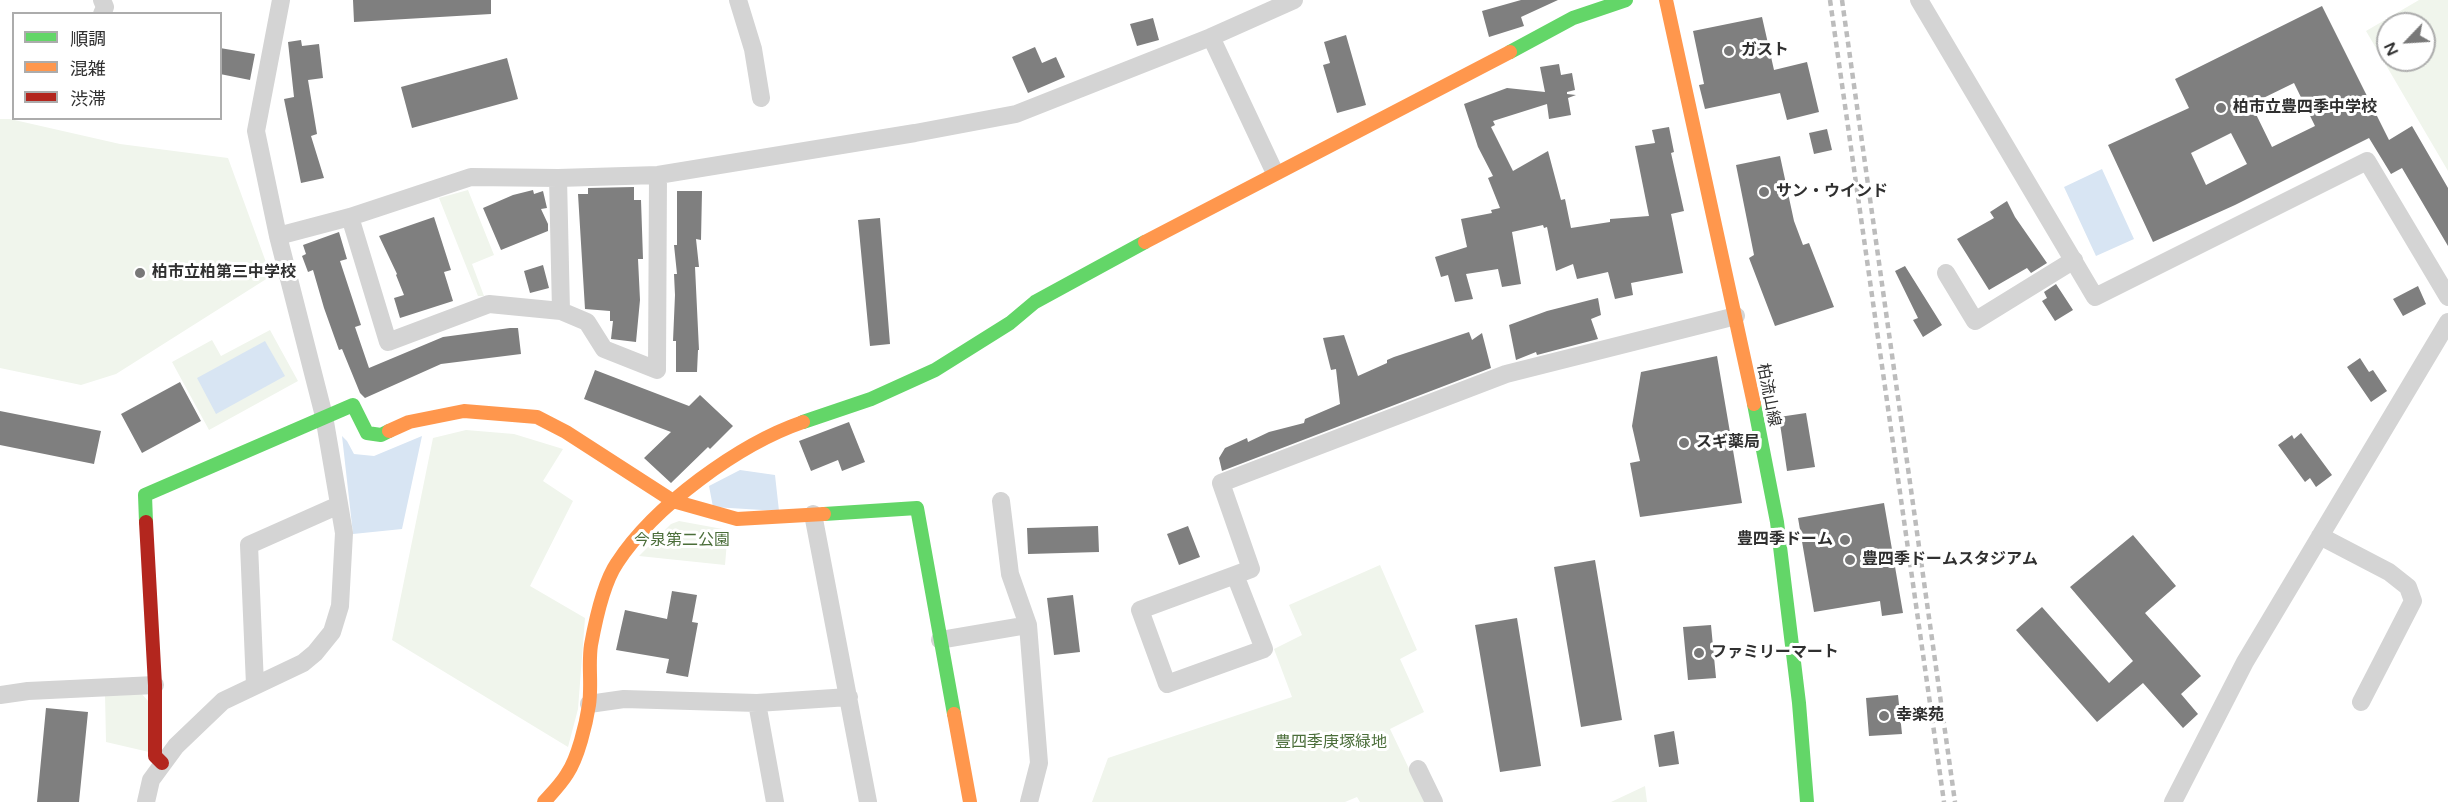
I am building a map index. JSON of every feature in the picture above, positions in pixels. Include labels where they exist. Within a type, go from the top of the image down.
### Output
[{"type":"street","points":[[147,802],[151,780],[176,746],[222,701],[284,674],[315,653],[332,632],[340,606],[344,533],[324,416],[278,236],[256,131],[281,0]]},
{"type":"street","points":[[738,0],[753,49],[761,98]]},
{"type":"street","points":[[278,236],[350,217],[471,177],[558,178],[658,175],[1016,114],[1211,37],[1294,0]]},
{"type":"street","points":[[544,802],[568,773],[575,758],[589,704],[593,638],[597,616],[615,565],[630,544],[674,501],[727,461],[775,432],[871,399],[935,370],[1010,323],[1035,302],[1274,171],[1356,132],[1573,18],[1626,0]]},
{"type":"street","name":"柏流山線","points":[[1666,0],[1736,316],[1777,522],[1799,703],[1807,802]]},
{"type":"street","points":[[1918,0],[2095,297],[2367,161],[2448,297]]},
{"type":"street","points":[[1211,37],[1274,171]]},
{"type":"street","points":[[350,217],[388,342],[489,304],[561,311],[587,322],[604,350],[657,370],[658,175]]},
{"type":"street","points":[[558,178],[561,311]]},
{"type":"street","points":[[1946,273],[1975,321],[2074,260]]},
{"type":"street","points":[[1235,575],[1263,649],[1167,684],[1140,610],[1251,569],[1221,483],[1506,374],[1736,316]]},
{"type":"street","points":[[2172,802],[2245,662],[2448,322]]},
{"type":"street","points":[[162,763],[154,756],[155,685],[145,495],[352,405],[367,433],[381,435],[409,422],[464,411],[537,417],[566,432],[674,501],[737,519],[917,508],[970,802]]},
{"type":"street","points":[[1001,501],[1010,573],[1028,625],[1039,763],[1029,802]]},
{"type":"street","points":[[255,685],[249,545],[339,505]]},
{"type":"street","points":[[813,514],[868,802]]},
{"type":"street","points":[[2320,536],[2389,572],[2408,587],[2413,602],[2361,702]]},
{"type":"street","points":[[940,640],[1028,625]]},
{"type":"street","points":[[0,695],[28,691],[155,685]]},
{"type":"street","points":[[589,704],[624,699],[757,703],[849,697]]},
{"type":"street","points":[[757,703],[775,802]]},
{"type":"street","points":[[1418,769],[1434,802]]},
{"type":"green space","points":[[2419,0],[2448,0],[2448,171],[2390,72],[2436,72],[2436,12],[2398,12]]},
{"type":"green space","points":[[2376,25],[2376,48],[2366,31]]},
{"type":"green space","points":[[0,119],[10,119],[120,144],[228,158],[271,276],[116,374],[81,385],[0,368]]},
{"type":"green space","points":[[468,190],[494,255],[472,264],[484,296],[478,296],[439,198]]},
{"type":"green space","points":[[270,330],[298,381],[209,430],[172,362],[212,340],[221,356]]},
{"type":"green space","points":[[466,430],[514,434],[563,449],[543,481],[573,501],[530,586],[585,618],[578,709],[568,747],[392,640],[433,438]]},
{"type":"green space","name":"今泉第二公園","points":[[679,521],[728,530],[725,565],[639,556],[671,524]]},
{"type":"green space","name":"豊四季庚塚緑地","points":[[1380,565],[1417,650],[1400,659],[1424,712],[1390,729],[1425,802],[1360,802],[1357,797],[1345,802],[1092,802],[1108,758],[1292,697],[1274,649],[1302,635],[1289,605]]},
{"type":"green space","points":[[139,691],[150,703],[149,752],[106,742],[105,694]]},
{"type":"green space","points":[[1645,786],[1647,802],[1611,802]]},
{"type":"water","points":[[2102,169],[2134,239],[2096,256],[2064,187]]},
{"type":"water","points":[[265,341],[285,376],[216,414],[197,378]]},
{"type":"water","points":[[342,436],[354,454],[374,456],[422,436],[402,529],[353,534]]},
{"type":"water","points":[[740,470],[775,475],[779,511],[713,507],[709,486]]},
{"type":"building","points":[[353,0],[491,0],[491,14],[354,22]]},
{"type":"building","points":[[1521,0],[1558,0],[1521,17],[1524,26],[1489,37],[1482,11]]},
{"type":"building","points":[[2322,6],[2389,140],[2412,126],[2448,188],[2448,246],[2402,168],[2391,174],[2369,138],[2235,205],[2153,242],[2108,145],[2189,108],[2175,79]],"holes":[[[2294,83],[2315,126],[2272,147],[2251,104]],[[2231,133],[2247,164],[2206,185],[2191,153]]]},
{"type":"building","points":[[1762,17],[1774,70],[1807,62],[1819,112],[1787,120],[1780,93],[1705,109],[1699,85],[1704,84],[1693,31]]},
{"type":"building","points":[[1153,18],[1159,40],[1137,46],[1130,24]]},
{"type":"building","points":[[1346,35],[1366,105],[1337,113],[1323,65],[1330,63],[1324,42]]},
{"type":"building","points":[[301,40],[302,46],[319,44],[323,78],[308,80],[317,134],[311,136],[324,178],[301,183],[284,99],[294,97],[288,42]]},
{"type":"building","points":[[1035,47],[1042,63],[1056,57],[1065,77],[1028,93],[1012,57]]},
{"type":"building","points":[[222,48],[255,54],[250,80],[222,74]]},
{"type":"building","points":[[507,58],[518,99],[412,128],[401,87]]},
{"type":"building","points":[[1559,64],[1561,75],[1572,73],[1575,90],[1567,92],[1567,94],[1576,95],[1568,98],[1571,115],[1549,119],[1547,104],[1493,121],[1495,125],[1491,127],[1513,171],[1548,151],[1561,200],[1565,199],[1571,228],[1610,222],[1610,219],[1649,216],[1635,146],[1655,143],[1652,130],[1669,127],[1674,152],[1671,153],[1684,211],[1671,214],[1683,273],[1631,283],[1633,295],[1615,299],[1608,272],[1577,279],[1573,264],[1556,271],[1547,227],[1544,228],[1543,225],[1512,232],[1521,284],[1502,287],[1498,269],[1466,274],[1473,299],[1455,302],[1448,275],[1441,277],[1435,257],[1467,247],[1461,219],[1492,213],[1491,210],[1500,208],[1488,178],[1493,176],[1478,147],[1464,104],[1507,88],[1545,92],[1540,67]]},
{"type":"building","points":[[1827,129],[1832,150],[1814,154],[1809,133]]},
{"type":"building","points":[[1780,156],[1794,221],[1803,245],[1809,243],[1834,307],[1775,326],[1749,258],[1754,255],[1736,165]]},
{"type":"building","points":[[634,187],[634,200],[641,200],[643,259],[638,259],[640,300],[636,342],[611,339],[613,321],[610,321],[610,311],[585,309],[578,194],[588,194],[588,188]]},
{"type":"building","points":[[533,190],[534,194],[543,191],[547,208],[541,209],[548,224],[548,231],[501,250],[483,208],[513,195]]},
{"type":"building","points":[[677,191],[702,191],[701,240],[696,239],[699,267],[695,267],[699,350],[697,372],[676,372],[676,341],[673,341],[674,274],[677,274],[674,245],[677,245]]},
{"type":"building","points":[[2007,201],[2015,217],[2047,263],[2031,273],[2027,268],[1989,290],[1957,239],[1994,218],[1990,212]]},
{"type":"building","points":[[434,217],[451,270],[444,272],[453,301],[400,318],[394,298],[404,295],[379,236]]},
{"type":"building","points":[[880,218],[890,344],[870,346],[858,220]]},
{"type":"building","points":[[339,232],[347,259],[340,261],[361,325],[355,327],[369,368],[443,337],[510,328],[518,328],[521,354],[441,364],[365,398],[360,393],[342,349],[339,350],[313,270],[308,272],[302,256],[306,254],[303,245]]},
{"type":"building","points":[[543,265],[549,288],[530,293],[524,271]]},
{"type":"building","points":[[1905,266],[1942,325],[1923,337],[1913,320],[1918,318],[1895,271]]},
{"type":"building","points":[[2056,284],[2073,310],[2055,321],[2042,301],[2047,298],[2044,292]]},
{"type":"building","points":[[2418,286],[2426,304],[2403,316],[2393,299]]},
{"type":"building","points":[[1598,298],[1601,315],[1591,319],[1598,339],[1537,355],[1536,352],[1516,360],[1509,325],[1547,311]]},
{"type":"building","points":[[1469,332],[1472,340],[1482,333],[1491,368],[1222,471],[1219,458],[1225,448],[1247,438],[1248,442],[1269,432],[1304,423],[1305,419],[1340,404],[1336,369],[1331,370],[1323,338],[1344,335],[1358,376],[1387,363],[1387,360],[1394,357]]},
{"type":"building","name":"スギ薬局","points":[[1717,356],[1742,503],[1640,517],[1630,463],[1640,461],[1632,426],[1641,372]]},
{"type":"building","points":[[2360,358],[2369,372],[2373,370],[2387,391],[2371,402],[2347,367]]},
{"type":"building","points":[[595,370],[689,406],[700,395],[733,426],[671,483],[644,458],[671,432],[584,399]]},
{"type":"building","points":[[180,382],[201,421],[142,453],[121,414]]},
{"type":"building","points":[[0,411],[101,431],[94,464],[0,445]]},
{"type":"building","points":[[1806,413],[1815,467],[1787,471],[1779,417]]},
{"type":"building","points":[[849,422],[865,462],[842,471],[838,460],[811,471],[799,441]]},
{"type":"building","points":[[2301,433],[2332,475],[2316,487],[2310,478],[2305,482],[2278,445],[2292,435],[2294,439]]},
{"type":"building","name":"豊四季ドームスタジアム","points":[[1884,503],[1903,613],[1882,616],[1880,601],[1814,612],[1798,518]]},
{"type":"building","points":[[1098,526],[1099,552],[1028,554],[1027,528]]},
{"type":"building","points":[[1188,526],[1200,557],[1179,565],[1167,534]]},
{"type":"building","points":[[2133,535],[2176,586],[2145,613],[2201,676],[2181,694],[2198,714],[2183,728],[2143,683],[2097,722],[2016,630],[2042,607],[2109,683],[2133,661],[2070,587]]},
{"type":"building","points":[[1595,560],[1622,720],[1581,727],[1554,567]]},
{"type":"building","points":[[672,591],[697,595],[692,622],[698,623],[688,677],[666,673],[669,659],[616,650],[625,610],[667,619]]},
{"type":"building","points":[[1073,595],[1080,652],[1054,655],[1047,598]]},
{"type":"building","points":[[1517,618],[1541,766],[1500,772],[1475,625]]},
{"type":"building","name":"ファミリーマート","points":[[1711,625],[1716,678],[1688,680],[1683,627]]},
{"type":"building","name":"幸楽苑","points":[[1898,695],[1902,734],[1869,736],[1866,698]]},
{"type":"building","points":[[46,708],[88,712],[79,802],[37,802]]},
{"type":"building","points":[[1674,731],[1679,764],[1659,767],[1654,735]]},
{"type":"railway","points":[[1830,0],[1944,802]]},
{"type":"railway","points":[[1842,0],[1955,802]]},
{"type":"traffic: fast","points":[[1510,52],[1573,18],[1626,0]]},
{"type":"traffic: fast","points":[[803,422],[871,399],[935,370],[1010,323],[1035,302],[1145,242]]},
{"type":"traffic: fast","points":[[1754,404],[1777,522],[1799,703],[1807,802]]},
{"type":"traffic: fast","points":[[146,522],[145,495],[353,405],[367,433],[381,435],[389,431]]},
{"type":"traffic: fast","points":[[824,514],[917,508],[954,714]]},
{"type":"traffic: slow","points":[[1666,0],[1754,404]]},
{"type":"traffic: slow","points":[[1145,242],[1510,52]]},
{"type":"traffic: slow","points":[[389,431],[409,422],[464,411],[537,417],[566,432],[673,501],[737,519],[824,514]]},
{"type":"traffic: slow","points":[[544,802],[567,774],[581,741],[589,705],[590,652],[593,636],[604,591],[617,563],[633,541],[653,520],[700,479],[752,445],[803,422]]},
{"type":"traffic: slow","points":[[954,714],[970,802]]},
{"type":"traffic: jam","points":[[146,522],[155,685],[155,756],[162,763]]},
{"type":"place","name":"ガスト","points":[[1729,51]]},
{"type":"place","name":"柏市立豊四季中学校","points":[[2221,108]]},
{"type":"place","name":"サン・ウインド","points":[[1764,192]]},
{"type":"place","name":"柏市立柏第三中学校","points":[[140,273]]},
{"type":"place","name":"スギ薬局","points":[[1684,443]]},
{"type":"place","name":"豊四季ドーム","points":[[1845,540]]},
{"type":"place","name":"豊四季ドームスタジアム","points":[[1850,560]]},
{"type":"place","name":"ファミリーマート","points":[[1699,653]]},
{"type":"place","name":"幸楽苑","points":[[1884,716]]}]
